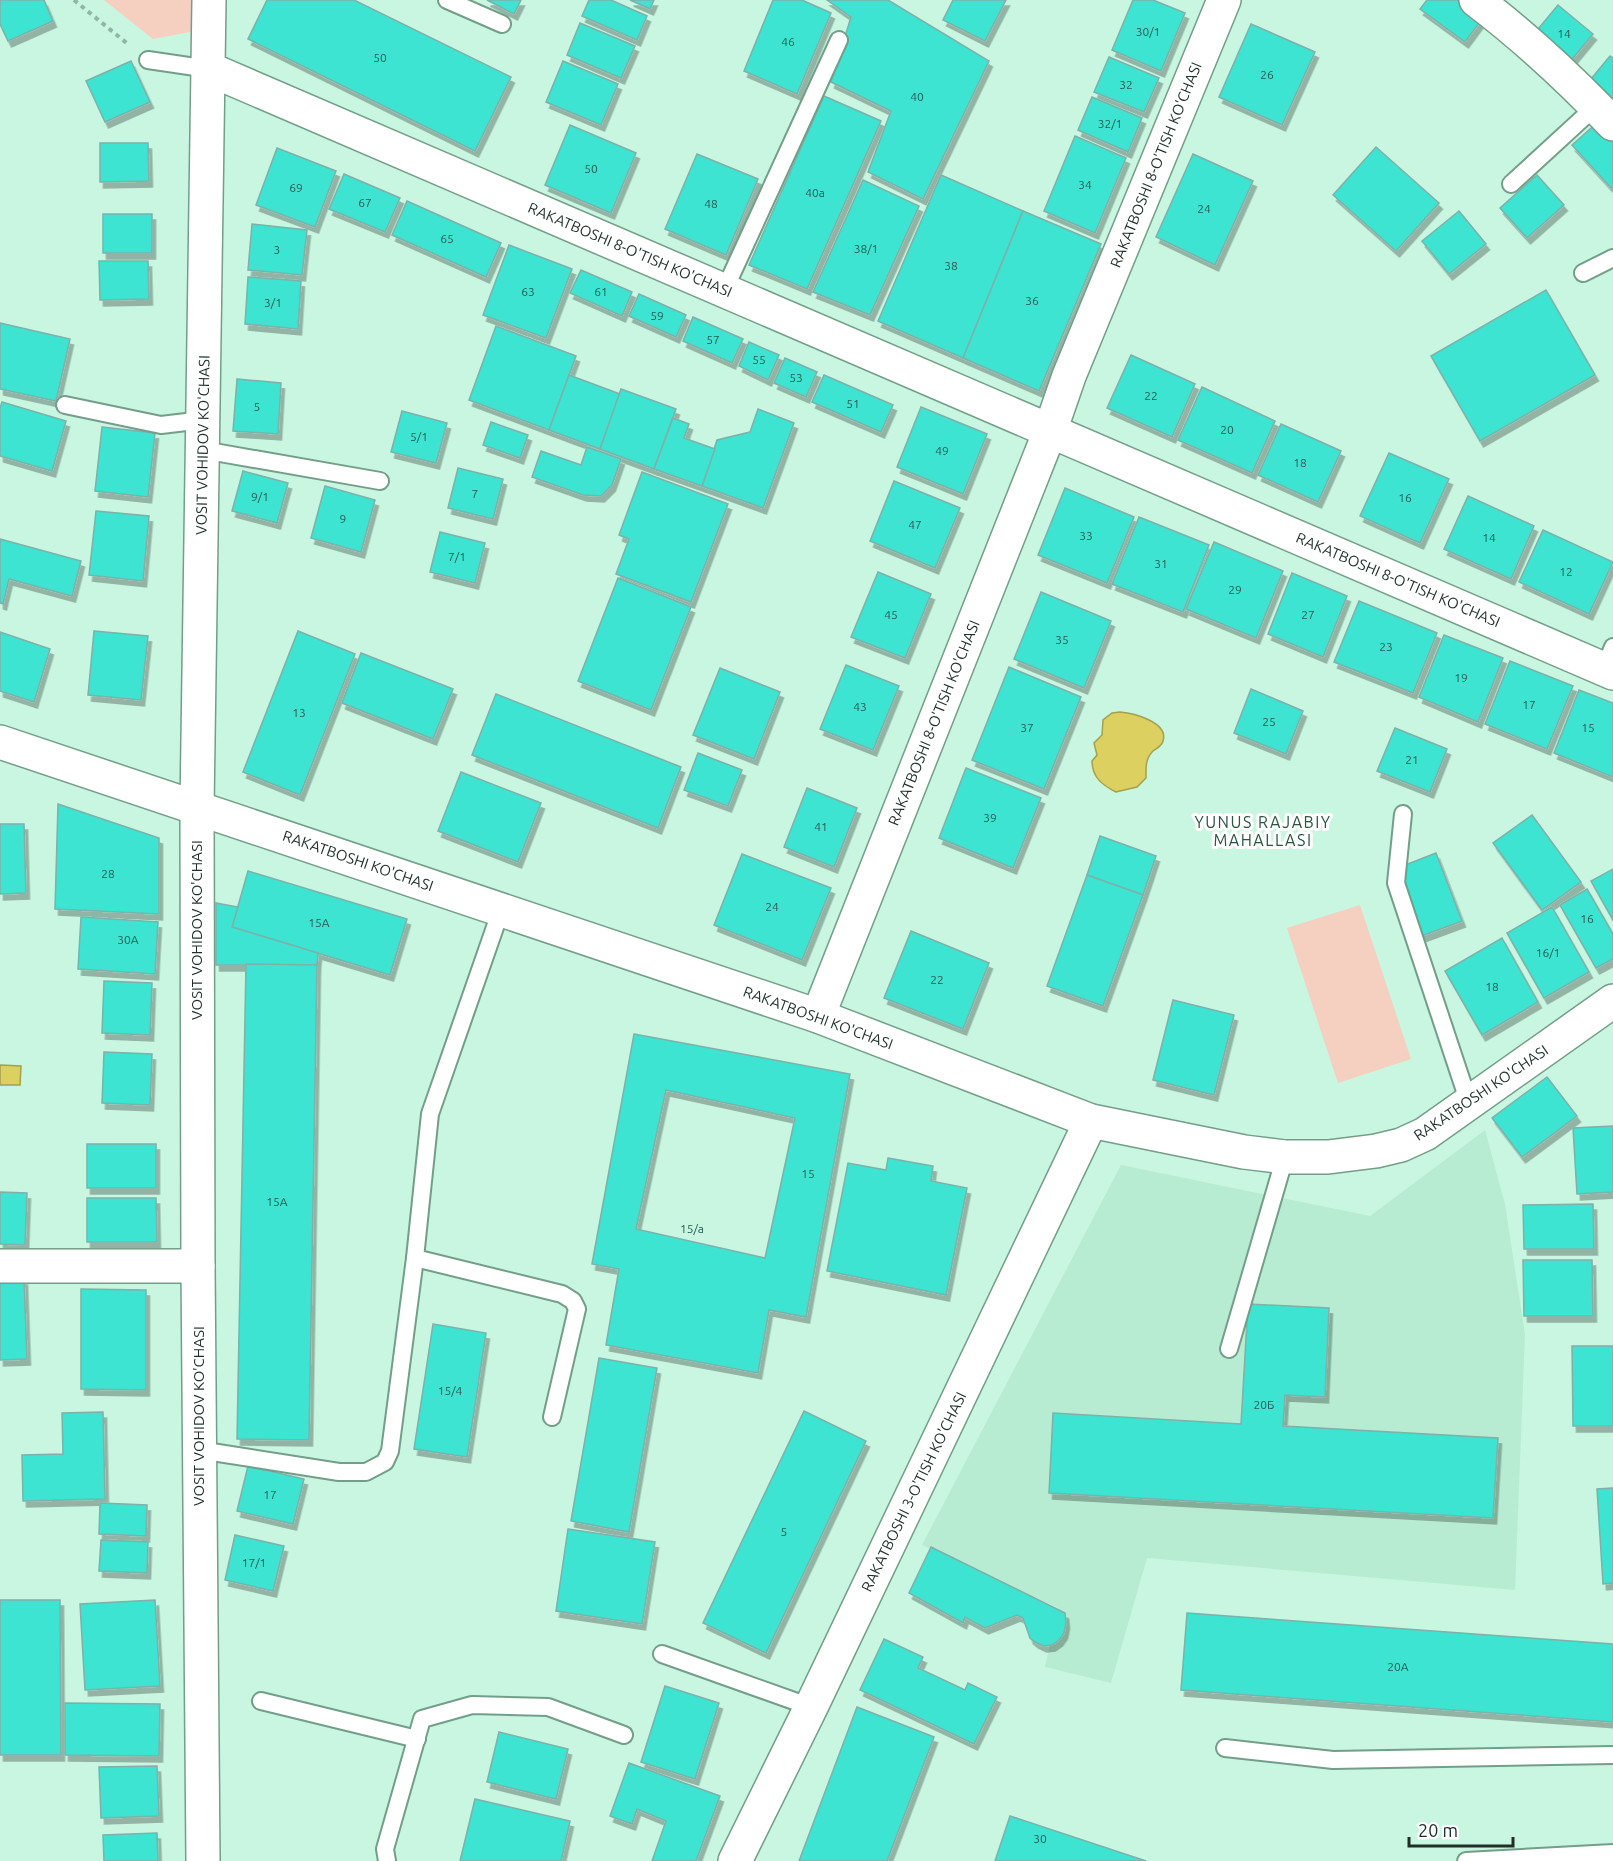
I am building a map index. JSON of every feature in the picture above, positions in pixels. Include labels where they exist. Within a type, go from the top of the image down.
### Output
[{"type":"street","name":"VOSIT VOHIDOV KO'CHASI","points":[[203,1861],[197,807],[209,0]]},
{"type":"street","name":"RAKATBOSHI 8-O'TISH KO'CHASI","points":[[818,1016],[1050,430],[1069,376],[1224,0]]},
{"type":"street","points":[[1476,0],[1505,22],[1605,115]]},
{"type":"street","name":"RAKATBOSHI 8-O'TISH KO'CHASI","points":[[209,69],[1050,430],[1610,663]]},
{"type":"street","name":"RAKATBOSHI KO'CHASI","points":[[0,742],[818,1016],[1091,1121],[1244,1152],[1285,1157],[1328,1157],[1401,1145],[1425,1134],[1613,1001]]},
{"type":"street","name":"RAKATBOSHI 3-O'TISH KO'CHASI","points":[[735,1861],[1091,1121]]},
{"type":"street","points":[[0,1266],[198,1266]]},
{"type":"lane","points":[[447,0],[502,24]]},
{"type":"lane","points":[[724,291],[839,40]]},
{"type":"lane","points":[[148,60],[209,69]]},
{"type":"lane","points":[[1511,184],[1605,115]]},
{"type":"lane","points":[[1583,273],[1613,258]]},
{"type":"lane","points":[[64,405],[203,435],[380,481]]},
{"type":"lane","points":[[1403,814],[1396,883],[1469,1103]]},
{"type":"lane","points":[[199,1450],[339,1472],[366,1472],[385,1462],[390,1451],[415,1258],[430,1114],[501,910]]},
{"type":"lane","points":[[1229,1349],[1285,1157]]},
{"type":"lane","points":[[415,1258],[562,1294],[573,1301],[577,1309],[552,1417]]},
{"type":"lane","points":[[662,1654],[811,1707]]},
{"type":"lane","points":[[261,1701],[417,1738]]},
{"type":"lane","points":[[387,1861],[385,1849],[422,1719],[472,1705],[548,1707],[624,1734]]},
{"type":"lane","points":[[1225,1748],[1333,1760],[1613,1755]]},
{"type":"lane","points":[[1466,1861],[1613,1854]]},
{"type":"path","points":[[74,0],[148,60]]},
{"type":"shaded area","points":[[104,0],[195,0],[195,31],[153,39]]},
{"type":"shaded area","points":[[1112,713],[1133,714],[1155,724],[1161,729],[1163,741],[1149,757],[1146,764],[1146,778],[1137,787],[1116,792],[1099,780],[1092,767],[1092,761],[1097,755],[1094,743],[1102,735],[1103,720]]},
{"type":"shaded area","points":[[1360,905],[1411,1059],[1338,1083],[1287,928]]},
{"type":"shaded area","points":[[0,1065],[21,1066],[20,1085],[0,1085]]},
{"type":"shaded area","points":[[1485,1130],[1505,1204],[1525,1335],[1515,1590],[1147,1558],[1111,1683],[1045,1667],[1058,1608],[922,1545],[1121,1165],[1370,1216]]},
{"type":"building","points":[[0,0],[44,0],[53,21],[8,41],[0,24]]},
{"type":"building","points":[[267,0],[354,0],[511,77],[475,151],[248,39]]},
{"type":"building","points":[[487,0],[521,0],[514,14]]},
{"type":"building","points":[[589,0],[611,0],[647,16],[637,40],[582,16]]},
{"type":"building","points":[[630,0],[654,0],[650,9]]},
{"type":"building","points":[[773,0],[802,0],[831,13],[797,94],[744,71]]},
{"type":"building","points":[[827,0],[888,0],[989,61],[923,199],[868,172],[891,111],[831,82],[851,17]]},
{"type":"building","points":[[953,0],[1006,0],[985,41],[943,20]]},
{"type":"building","points":[[1133,0],[1153,0],[1185,13],[1161,71],[1112,50]]},
{"type":"building","points":[[1427,0],[1466,0],[1485,15],[1465,42],[1420,9]]},
{"type":"building","points":[[1558,5],[1593,34],[1569,63],[1534,34]]},
{"type":"building","points":[[580,23],[635,46],[621,78],[567,55]]},
{"type":"building","points":[[1251,24],[1315,52],[1282,125],[1219,97]]},
{"type":"building","points":[[1610,56],[1613,58],[1613,108],[1586,85]]},
{"type":"building","points":[[1109,57],[1159,78],[1144,112],[1094,92]]},
{"type":"building","points":[[131,61],[150,102],[105,122],[86,81]]},
{"type":"building","points":[[563,61],[618,84],[601,125],[546,102]]},
{"type":"building","points":[[824,96],[881,121],[807,289],[749,265]]},
{"type":"building","points":[[1092,97],[1142,118],[1128,152],[1078,130]]},
{"type":"building","points":[[1600,120],[1613,135],[1613,190],[1572,145]]},
{"type":"building","points":[[570,125],[636,153],[611,213],[545,185]]},
{"type":"building","points":[[1075,136],[1126,158],[1095,233],[1044,211]]},
{"type":"building","points":[[100,143],[148,143],[149,181],[100,182]]},
{"type":"building","points":[[1376,147],[1439,203],[1396,251],[1333,195]]},
{"type":"building","points":[[277,148],[336,171],[315,227],[256,205]]},
{"type":"building","points":[[697,154],[758,179],[726,255],[665,229]]},
{"type":"building","points":[[1193,154],[1253,181],[1215,265],[1156,237]]},
{"type":"building","points":[[344,174],[400,198],[385,232],[329,209]]},
{"type":"building","points":[[941,175],[1023,211],[963,358],[878,321]]},
{"type":"building","points":[[1537,175],[1564,205],[1527,238],[1500,208]]},
{"type":"building","points":[[863,180],[919,206],[870,315],[813,292]]},
{"type":"building","points":[[407,201],[501,243],[486,277],[392,235]]},
{"type":"building","points":[[1023,211],[1101,244],[1039,391],[963,358]]},
{"type":"building","points":[[1459,211],[1486,244],[1449,274],[1422,241]]},
{"type":"building","points":[[103,214],[152,214],[152,253],[103,253]]},
{"type":"building","points":[[252,224],[307,230],[302,275],[248,270]]},
{"type":"building","points":[[509,245],[572,269],[546,338],[483,315]]},
{"type":"building","points":[[99,261],[148,261],[149,299],[100,300]]},
{"type":"building","points":[[581,270],[632,292],[622,316],[570,293]]},
{"type":"building","points":[[248,277],[301,281],[298,329],[245,324]]},
{"type":"building","points":[[1546,290],[1595,375],[1480,441],[1431,356]]},
{"type":"building","points":[[639,294],[686,315],[676,337],[629,316]]},
{"type":"building","points":[[693,317],[743,339],[732,363],[683,341]]},
{"type":"building","points":[[0,323],[70,339],[56,401],[0,389]]},
{"type":"building","points":[[496,326],[576,356],[549,430],[469,400]]},
{"type":"building","points":[[749,342],[779,355],[768,380],[739,366]]},
{"type":"building","points":[[1131,355],[1195,384],[1172,437],[1107,408]]},
{"type":"building","points":[[785,358],[817,372],[806,397],[774,383]]},
{"type":"building","points":[[569,375],[620,394],[600,449],[549,430]]},
{"type":"building","points":[[824,375],[893,405],[881,432],[812,402]]},
{"type":"building","points":[[237,379],[281,383],[278,434],[233,431]]},
{"type":"building","points":[[1202,387],[1275,421],[1252,473],[1178,440]]},
{"type":"building","points":[[621,389],[676,409],[654,469],[600,449]]},
{"type":"building","points":[[2,402],[66,421],[52,471],[0,456]]},
{"type":"building","points":[[921,407],[987,434],[963,494],[897,467]]},
{"type":"building","points":[[758,409],[794,423],[763,508],[702,486],[717,440],[750,432]]},
{"type":"building","points":[[402,411],[447,423],[436,463],[391,452]]},
{"type":"building","points":[[673,418],[689,424],[684,438],[715,449],[702,486],[654,469]]},
{"type":"building","points":[[491,422],[528,435],[520,458],[483,445]]},
{"type":"building","points":[[1281,424],[1341,451],[1318,502],[1258,475]]},
{"type":"building","points":[[102,427],[155,433],[148,497],[95,491]]},
{"type":"building","points":[[587,447],[621,459],[612,485],[601,496],[583,495],[532,477],[541,451],[581,465]]},
{"type":"building","points":[[1389,453],[1449,479],[1420,543],[1360,516]]},
{"type":"building","points":[[458,468],[503,479],[493,519],[448,508]]},
{"type":"building","points":[[243,471],[288,483],[277,523],[232,511]]},
{"type":"building","points":[[642,472],[728,504],[691,602],[616,574],[629,539],[619,535]]},
{"type":"building","points":[[894,481],[960,508],[935,568],[870,541]]},
{"type":"building","points":[[325,486],[375,500],[361,552],[311,538]]},
{"type":"building","points":[[1065,488],[1134,517],[1107,583],[1038,555]]},
{"type":"building","points":[[1468,496],[1534,526],[1511,579],[1444,549]]},
{"type":"building","points":[[96,511],[149,516],[143,581],[89,575]]},
{"type":"building","points":[[1139,517],[1209,545],[1183,612],[1112,584]]},
{"type":"building","points":[[1543,530],[1613,562],[1589,614],[1519,582]]},
{"type":"building","points":[[440,532],[485,543],[475,583],[430,572]]},
{"type":"building","points":[[0,539],[81,561],[72,596],[9,579],[3,604],[0,603]]},
{"type":"building","points":[[1214,542],[1283,571],[1256,638],[1186,609]]},
{"type":"building","points":[[878,572],[931,594],[905,658],[851,637]]},
{"type":"building","points":[[1292,573],[1347,596],[1323,657],[1268,634]]},
{"type":"building","points":[[618,578],[691,607],[651,710],[578,681]]},
{"type":"building","points":[[1041,592],[1111,621],[1084,688],[1014,659]]},
{"type":"building","points":[[1359,601],[1437,633],[1413,693],[1334,662]]},
{"type":"building","points":[[94,631],[148,636],[141,700],[88,695]]},
{"type":"building","points":[[298,631],[355,654],[300,795],[243,772]]},
{"type":"building","points":[[0,632],[50,649],[34,702],[0,691]]},
{"type":"building","points":[[1444,635],[1503,658],[1478,722],[1419,697]]},
{"type":"building","points":[[361,653],[453,689],[433,739],[342,703]]},
{"type":"building","points":[[1510,661],[1573,686],[1547,749],[1485,724]]},
{"type":"building","points":[[846,665],[899,686],[873,750],[820,729]]},
{"type":"building","points":[[1009,667],[1081,697],[1044,789],[972,760]]},
{"type":"building","points":[[720,668],[780,692],[754,759],[693,735]]},
{"type":"building","points":[[1251,689],[1303,711],[1286,754],[1234,733]]},
{"type":"building","points":[[1579,690],[1613,703],[1613,777],[1554,753]]},
{"type":"building","points":[[496,694],[681,767],[658,828],[472,755]]},
{"type":"building","points":[[1395,728],[1447,749],[1430,792],[1377,771]]},
{"type":"building","points":[[698,753],[742,770],[728,806],[684,790]]},
{"type":"building","points":[[966,768],[1041,798],[1013,868],[939,838]]},
{"type":"building","points":[[461,772],[541,803],[518,862],[438,831]]},
{"type":"building","points":[[807,788],[857,808],[834,867],[784,847]]},
{"type":"building","points":[[58,804],[159,838],[159,914],[55,909]]},
{"type":"building","points":[[1532,815],[1581,882],[1542,910],[1493,843]]},
{"type":"building","points":[[0,824],[24,824],[26,893],[0,894]]},
{"type":"building","points":[[1100,836],[1156,856],[1143,895],[1087,875]]},
{"type":"building","points":[[1436,853],[1462,921],[1416,938],[1390,871]]},
{"type":"building","points":[[742,854],[831,888],[802,960],[714,925]]},
{"type":"building","points":[[1613,869],[1613,920],[1591,881]]},
{"type":"building","points":[[248,871],[407,919],[390,975],[232,927]]},
{"type":"building","points":[[1087,875],[1143,895],[1103,1006],[1047,986]]},
{"type":"building","points":[[1587,889],[1613,934],[1613,959],[1596,968],[1560,905]]},
{"type":"building","points":[[216,903],[238,907],[232,927],[318,953],[317,965],[216,965]]},
{"type":"building","points":[[1552,907],[1589,972],[1544,998],[1507,933]]},
{"type":"building","points":[[81,917],[158,922],[155,974],[78,969]]},
{"type":"building","points":[[911,931],[989,963],[963,1029],[884,998]]},
{"type":"building","points":[[1502,938],[1538,1002],[1482,1035],[1445,971]]},
{"type":"building","points":[[246,964],[317,965],[309,1440],[237,1439]]},
{"type":"building","points":[[104,981],[152,983],[150,1035],[102,1033]]},
{"type":"building","points":[[1173,1000],[1234,1015],[1214,1095],[1153,1080]]},
{"type":"building","points":[[634,1034],[850,1074],[806,1317],[769,1310],[758,1373],[606,1345],[619,1269],[592,1264]],"holes":[[[666,1090],[795,1118],[765,1258],[636,1229]]]},
{"type":"building","points":[[104,1052],[152,1054],[150,1105],[102,1103]]},
{"type":"building","points":[[1547,1077],[1577,1116],[1522,1157],[1492,1118]]},
{"type":"building","points":[[1613,1126],[1613,1192],[1577,1194],[1573,1128]]},
{"type":"building","points":[[87,1144],[156,1144],[156,1188],[87,1188]]},
{"type":"building","points":[[888,1158],[933,1166],[931,1181],[967,1188],[946,1295],[827,1271],[848,1163],[886,1170]]},
{"type":"building","points":[[0,1192],[27,1193],[25,1245],[0,1244]]},
{"type":"building","points":[[87,1198],[156,1198],[157,1242],[87,1242]]},
{"type":"building","points":[[1593,1204],[1594,1249],[1524,1249],[1523,1205]]},
{"type":"building","points":[[1523,1260],[1592,1260],[1593,1316],[1524,1316]]},
{"type":"building","points":[[24,1279],[27,1359],[0,1360],[0,1280]]},
{"type":"building","points":[[81,1289],[146,1290],[146,1390],[81,1389]]},
{"type":"building","points":[[1248,1304],[1329,1308],[1325,1397],[1285,1395],[1283,1426],[1498,1438],[1493,1518],[1049,1493],[1053,1413],[1241,1424]]},
{"type":"building","points":[[433,1324],[486,1333],[467,1457],[414,1449]]},
{"type":"building","points":[[1572,1346],[1613,1346],[1613,1426],[1573,1426]]},
{"type":"building","points":[[599,1358],[657,1368],[629,1532],[571,1521]]},
{"type":"building","points":[[804,1411],[866,1441],[766,1653],[703,1623]]},
{"type":"building","points":[[103,1412],[105,1499],[23,1501],[22,1455],[63,1454],[62,1413]]},
{"type":"building","points":[[248,1466],[304,1479],[293,1524],[237,1511]]},
{"type":"building","points":[[1613,1488],[1613,1583],[1603,1584],[1597,1489]]},
{"type":"building","points":[[100,1503],[147,1505],[146,1536],[99,1534]]},
{"type":"building","points":[[568,1529],[655,1542],[642,1624],[556,1611]]},
{"type":"building","points":[[235,1535],[284,1546],[273,1591],[225,1580]]},
{"type":"building","points":[[101,1540],[148,1542],[147,1573],[99,1571]]},
{"type":"building","points":[[931,1547],[1065,1613],[1064,1633],[1052,1645],[1043,1646],[1030,1638],[1023,1618],[1017,1615],[985,1628],[965,1617],[963,1623],[909,1593]]},
{"type":"building","points":[[0,1600],[60,1600],[61,1755],[0,1755]]},
{"type":"building","points":[[155,1600],[160,1686],[85,1690],[80,1604]]},
{"type":"building","points":[[1187,1613],[1613,1644],[1613,1722],[1181,1690]]},
{"type":"building","points":[[884,1639],[923,1657],[918,1668],[965,1690],[968,1683],[997,1697],[974,1744],[860,1690]]},
{"type":"building","points":[[665,1686],[719,1703],[695,1779],[641,1762]]},
{"type":"building","points":[[65,1703],[160,1704],[159,1756],[65,1755]]},
{"type":"building","points":[[857,1707],[934,1737],[887,1861],[799,1861]]},
{"type":"building","points":[[499,1732],[568,1749],[556,1799],[487,1782]]},
{"type":"building","points":[[629,1763],[720,1796],[696,1861],[652,1861],[666,1821],[637,1809],[632,1824],[610,1816]]},
{"type":"building","points":[[157,1766],[159,1816],[101,1818],[99,1767]]},
{"type":"building","points":[[475,1799],[570,1821],[561,1861],[460,1861]]},
{"type":"building","points":[[1010,1816],[1146,1861],[995,1861]]},
{"type":"building","points":[[157,1833],[158,1861],[104,1861],[103,1835]]},
{"type":"district","name":"YUNUS RAJABIY MAHALLASI","points":[[1263,831]]}]
